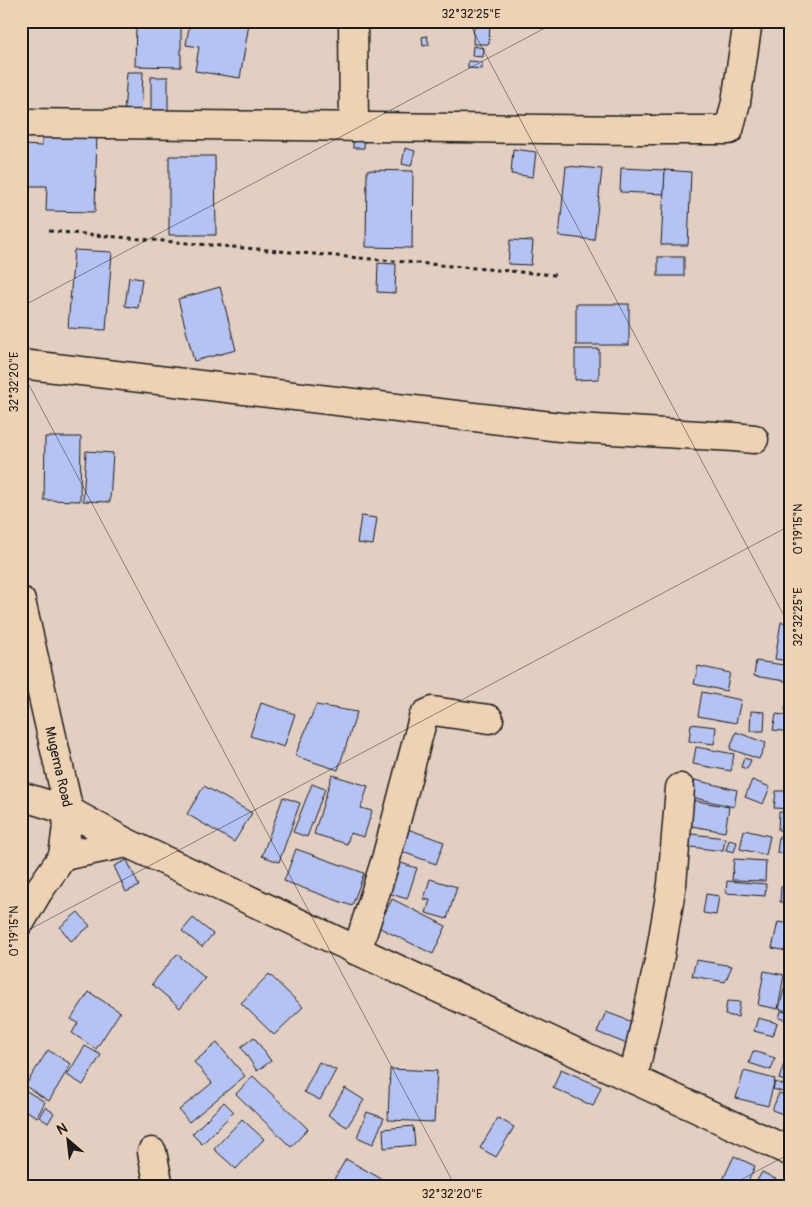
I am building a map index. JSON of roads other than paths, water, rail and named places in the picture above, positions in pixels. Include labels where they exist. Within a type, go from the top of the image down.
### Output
[{"type":"street","points":[[353,21],[354,127]]},
{"type":"street","points":[[21,123],[729,130],[736,102],[748,21]]},
{"type":"street","points":[[21,364],[560,427],[754,439]]},
{"type":"street","name":"Mugema Road","points":[[21,602],[69,811],[62,856],[21,922]]},
{"type":"street","points":[[357,950],[386,859],[423,718],[426,714],[433,711],[489,719]]},
{"type":"street","points":[[633,1080],[659,960],[672,884],[680,788]]},
{"type":"street","points":[[21,796],[69,811],[126,843],[791,1152]]},
{"type":"street","points":[[62,856],[126,843]]},
{"type":"street","points":[[152,1152],[159,1186]]}]
